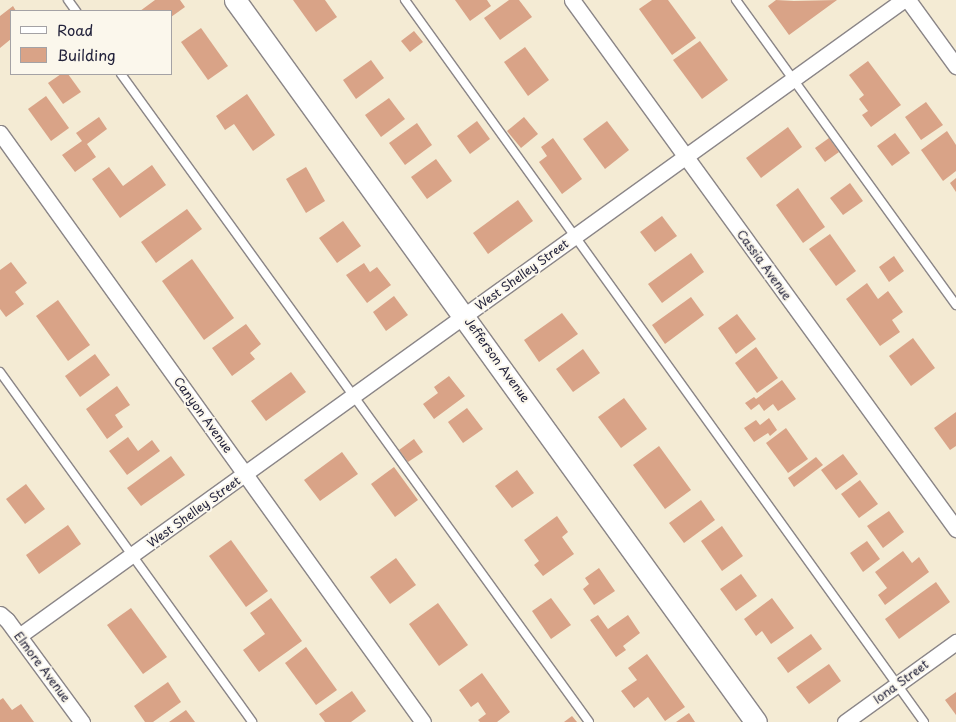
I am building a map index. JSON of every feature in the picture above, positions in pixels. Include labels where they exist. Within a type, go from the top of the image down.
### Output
[{"type":"street","name":"Jefferson Avenue","points":[[235,0],[465,316],[756,722]]},
{"type":"street","name":"Cassia Avenue","points":[[572,0],[956,529]]},
{"type":"street","name":"West Shelley Street","points":[[19,636],[245,475],[792,78],[903,0]]},
{"type":"street","points":[[908,0],[956,66]]},
{"type":"street","name":"Canyon Avenue","points":[[0,133],[423,722]]},
{"type":"street","name":"Elmore Avenue","points":[[0,614],[19,636],[82,722]]},
{"type":"street","name":"Iona Street","points":[[845,722],[956,642]]},
{"type":"lane","points":[[404,0],[924,722]]},
{"type":"lane","points":[[736,0],[956,304]]},
{"type":"lane","points":[[122,75],[589,722]]},
{"type":"lane","points":[[0,372],[252,722]]},
{"type":"building","points":[[155,0],[180,0],[185,7],[172,16],[172,10],[141,10]]},
{"type":"building","points":[[293,0],[325,0],[337,17],[316,32]]},
{"type":"building","points":[[455,0],[487,0],[491,6],[470,21]]},
{"type":"building","points":[[509,0],[519,0],[532,17],[500,40],[484,18]]},
{"type":"building","points":[[652,0],[668,0],[696,38],[672,55],[639,9]]},
{"type":"building","points":[[776,0],[837,0],[789,35],[768,6]]},
{"type":"building","points":[[13,6],[15,10],[10,10],[10,40],[0,48],[0,16]]},
{"type":"building","points":[[201,28],[228,66],[208,80],[181,42]]},
{"type":"building","points":[[414,31],[423,42],[410,52],[401,41]]},
{"type":"building","points":[[700,41],[728,80],[702,99],[673,60]]},
{"type":"building","points":[[525,47],[549,80],[528,96],[504,62]]},
{"type":"building","points":[[371,60],[384,78],[356,99],[343,80]]},
{"type":"building","points":[[868,61],[901,105],[871,127],[862,115],[868,111],[859,99],[864,95],[849,75]]},
{"type":"building","points":[[60,75],[69,75],[81,92],[63,104],[48,83]]},
{"type":"building","points":[[247,94],[275,135],[253,151],[234,124],[225,130],[216,116]]},
{"type":"building","points":[[46,96],[69,128],[51,141],[28,109]]},
{"type":"building","points":[[389,98],[405,119],[381,137],[365,115]]},
{"type":"building","points":[[926,102],[943,125],[921,140],[905,117]]},
{"type":"building","points":[[99,117],[107,129],[87,144],[96,157],[75,172],[62,155],[82,141],[76,133]]},
{"type":"building","points":[[524,117],[538,134],[521,148],[507,131]]},
{"type":"building","points":[[477,121],[490,139],[470,154],[457,136]]},
{"type":"building","points":[[607,121],[629,150],[605,169],[583,139]]},
{"type":"building","points":[[417,123],[432,145],[405,165],[389,143]]},
{"type":"building","points":[[788,127],[802,147],[761,178],[746,158]]},
{"type":"building","points":[[947,131],[956,145],[956,171],[943,181],[921,150]]},
{"type":"building","points":[[895,133],[910,153],[892,166],[877,146]]},
{"type":"building","points":[[553,138],[582,179],[562,194],[539,162],[547,156],[541,147]]},
{"type":"building","points":[[829,138],[839,152],[825,162],[815,148]]},
{"type":"building","points":[[436,159],[452,181],[427,199],[411,177]]},
{"type":"building","points":[[152,165],[166,185],[120,218],[92,179],[109,167],[123,186]]},
{"type":"building","points":[[306,167],[325,201],[306,213],[286,179]]},
{"type":"building","points":[[956,178],[956,192],[950,183]]},
{"type":"building","points":[[850,183],[863,201],[843,215],[830,198]]},
{"type":"building","points":[[798,188],[825,227],[803,243],[776,205]]},
{"type":"building","points":[[518,200],[533,221],[488,254],[473,233]]},
{"type":"building","points":[[187,209],[202,229],[156,263],[141,242]]},
{"type":"building","points":[[662,216],[677,236],[655,252],[640,232]]},
{"type":"building","points":[[343,221],[361,246],[337,263],[319,238]]},
{"type":"building","points":[[830,234],[856,271],[836,286],[809,249]]},
{"type":"building","points":[[691,253],[704,272],[662,303],[648,284]]},
{"type":"building","points":[[894,256],[904,271],[889,282],[879,267]]},
{"type":"building","points":[[192,259],[234,318],[204,340],[162,281]]},
{"type":"building","points":[[11,262],[27,283],[15,292],[24,304],[6,317],[0,309],[0,270]]},
{"type":"building","points":[[364,263],[370,272],[377,267],[391,285],[367,303],[346,275]]},
{"type":"building","points":[[867,283],[878,299],[888,291],[903,312],[892,320],[900,332],[880,346],[846,299]]},
{"type":"building","points":[[394,296],[408,315],[386,331],[373,312]]},
{"type":"building","points":[[691,297],[704,315],[665,344],[652,325]]},
{"type":"building","points":[[58,300],[90,345],[68,361],[36,316]]},
{"type":"building","points":[[562,313],[578,334],[539,362],[524,340]]},
{"type":"building","points":[[737,314],[756,339],[736,354],[718,328]]},
{"type":"building","points":[[246,324],[261,344],[250,353],[255,359],[232,376],[212,348]]},
{"type":"building","points":[[913,338],[935,368],[911,386],[889,356]]},
{"type":"building","points":[[756,347],[778,378],[757,393],[735,363]]},
{"type":"building","points":[[583,349],[600,373],[573,392],[556,369]]},
{"type":"building","points":[[95,354],[110,375],[80,397],[65,376]]},
{"type":"building","points":[[291,372],[306,392],[266,421],[251,401]]},
{"type":"building","points":[[449,376],[465,396],[434,419],[423,404],[438,393],[434,387]]},
{"type":"building","points":[[782,380],[796,399],[778,411],[773,404],[764,411],[759,404],[751,410],[745,403],[754,397],[756,399]]},
{"type":"building","points":[[117,386],[130,405],[115,415],[123,427],[107,439],[86,409]]},
{"type":"building","points":[[624,398],[647,429],[621,448],[598,417]]},
{"type":"building","points":[[467,408],[483,429],[463,443],[448,422]]},
{"type":"building","points":[[956,412],[956,446],[950,450],[934,428]]},
{"type":"building","points":[[769,418],[777,430],[770,436],[768,433],[754,442],[744,428],[756,420],[760,425]]},
{"type":"building","points":[[786,428],[808,459],[788,473],[766,443]]},
{"type":"building","points":[[128,437],[138,451],[152,440],[160,451],[127,475],[109,451]]},
{"type":"building","points":[[414,439],[423,452],[408,462],[399,450]]},
{"type":"building","points":[[659,446],[691,490],[665,509],[633,465]]},
{"type":"building","points":[[342,452],[358,474],[320,501],[304,480]]},
{"type":"building","points":[[843,454],[858,474],[836,490],[821,470]]},
{"type":"building","points":[[171,456],[185,475],[141,506],[127,488]]},
{"type":"building","points":[[816,457],[823,465],[794,487],[788,478]]},
{"type":"building","points":[[394,467],[418,500],[395,517],[371,484]]},
{"type":"building","points":[[517,470],[534,493],[512,508],[495,486]]},
{"type":"building","points":[[860,480],[878,504],[859,518],[841,494]]},
{"type":"building","points":[[26,484],[45,509],[25,524],[6,499]]},
{"type":"building","points":[[701,500],[715,520],[684,543],[669,523]]},
{"type":"building","points":[[889,511],[904,532],[883,548],[867,526]]},
{"type":"building","points":[[557,516],[568,532],[562,537],[574,554],[543,576],[534,565],[539,561],[524,540]]},
{"type":"building","points":[[68,525],[81,544],[39,574],[26,555]]},
{"type":"building","points":[[722,526],[743,556],[722,571],[701,541]]},
{"type":"building","points":[[231,540],[268,591],[246,607],[209,556]]},
{"type":"building","points":[[867,541],[880,559],[863,572],[850,553]]},
{"type":"building","points":[[903,551],[912,563],[919,557],[929,572],[885,605],[878,595],[887,588],[875,572]]},
{"type":"building","points":[[396,558],[416,585],[390,604],[370,577]]},
{"type":"building","points":[[599,568],[615,591],[594,605],[583,589],[589,584],[585,578]]},
{"type":"building","points":[[741,574],[757,596],[736,611],[720,589]]},
{"type":"building","points":[[936,582],[950,602],[899,639],[885,619]]},
{"type":"building","points":[[271,598],[302,641],[259,672],[243,650],[265,634],[250,613]]},
{"type":"building","points":[[551,598],[571,625],[551,639],[532,611]]},
{"type":"building","points":[[772,598],[794,628],[771,644],[762,631],[756,636],[744,619]]},
{"type":"building","points":[[438,603],[468,645],[439,666],[409,624]]},
{"type":"building","points":[[131,608],[167,657],[143,674],[107,625]]},
{"type":"building","points":[[598,615],[608,629],[628,615],[640,633],[623,646],[626,650],[616,657],[590,620]]},
{"type":"building","points":[[811,634],[822,649],[788,673],[777,658]]},
{"type":"building","points":[[306,647],[337,690],[316,705],[285,663]]},
{"type":"building","points":[[647,654],[685,707],[665,721],[648,697],[634,708],[621,691],[637,680],[628,668]]},
{"type":"building","points":[[829,664],[841,681],[809,704],[796,687]]},
{"type":"building","points":[[482,673],[510,712],[497,722],[480,722],[478,720],[486,714],[478,702],[471,707],[459,690]]},
{"type":"building","points":[[168,682],[181,702],[153,722],[145,722],[134,706]]},
{"type":"building","points":[[352,691],[366,711],[351,722],[325,722],[319,714]]},
{"type":"building","points":[[956,692],[956,715],[945,700]]},
{"type":"building","points":[[3,698],[12,710],[21,704],[34,722],[0,722],[0,700]]},
{"type":"building","points":[[186,710],[195,722],[169,722]]},
{"type":"building","points":[[689,713],[695,722],[676,722]]},
{"type":"building","points":[[572,716],[577,722],[564,722]]}]
